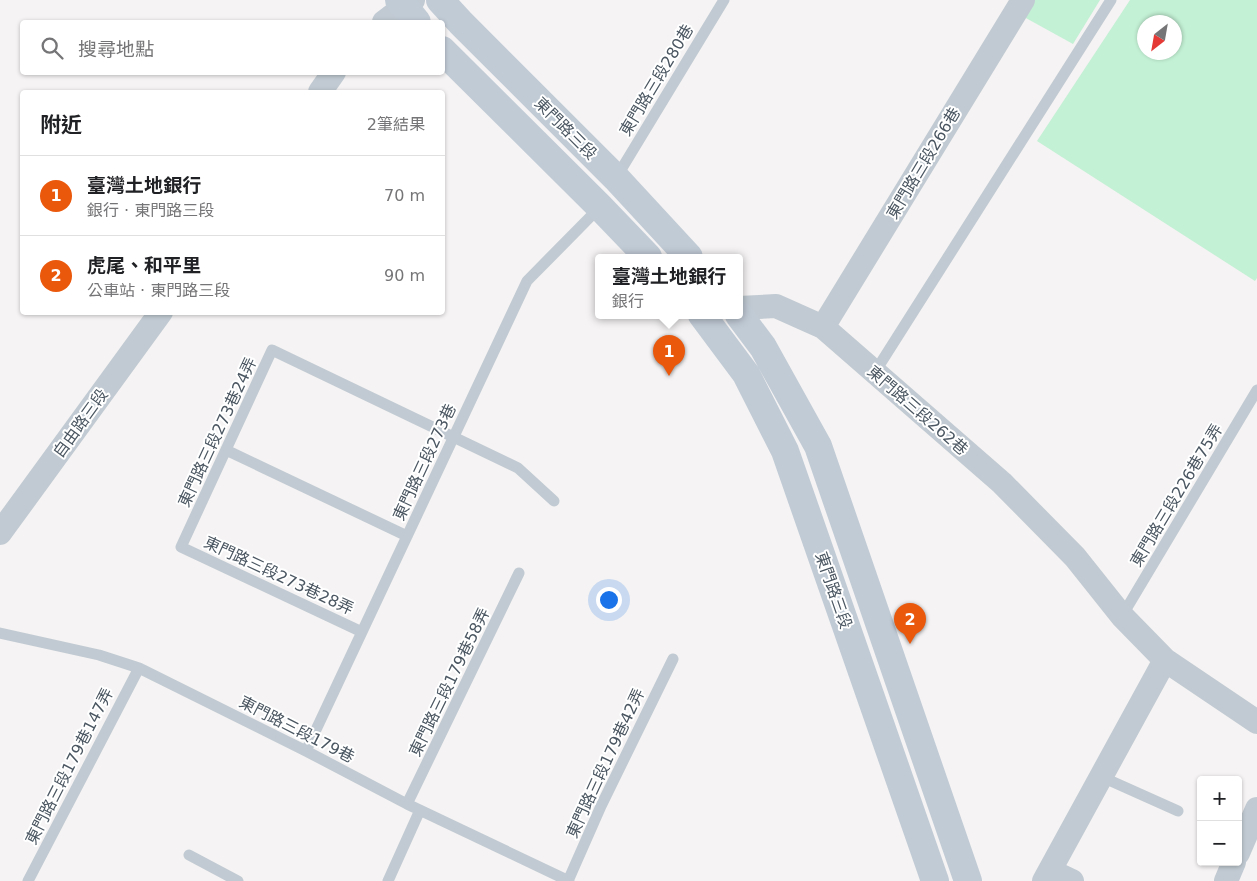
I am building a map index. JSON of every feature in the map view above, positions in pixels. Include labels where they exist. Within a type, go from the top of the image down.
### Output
[{"type":"main road","name":"東門路三段","points":[[440,0],[616,178],[686,254]]},
{"type":"main road","name":"東門路三段","points":[[445,53],[645,254]]},
{"type":"main road","name":"東門路三段","points":[[711,319],[746,374],[785,451],[936,881]]},
{"type":"main road","name":"東門路三段","points":[[742,319],[763,347],[818,446],[968,881]]},
{"type":"street","name":"東門路三段266巷","points":[[823,327],[1023,0]]},
{"type":"street","points":[[321,90],[332,75]]},
{"type":"street","name":"東門路三段262巷","points":[[743,308],[776,306],[823,327],[1002,483],[1074,557],[1122,616],[1165,660],[1257,722]]},
{"type":"street","name":"自由路三段","points":[[0,533],[158,315]]},
{"type":"street","points":[[1072,881],[1048,876],[1165,660]]},
{"type":"street","points":[[1242,844],[1257,809]]},
{"type":"street","points":[[1226,881],[1232,866]]},
{"type":"lane","name":"東門路三段280巷","points":[[616,178],[724,0]]},
{"type":"lane","points":[[875,372],[1111,0]]},
{"type":"lane","name":"東門路三段273巷","points":[[306,751],[527,281],[600,207]]},
{"type":"lane","name":"東門路三段273巷24弄","points":[[181,547],[272,350],[453,439]]},
{"type":"lane","name":"東門路三段226巷75弄","points":[[1122,616],[1257,390]]},
{"type":"lane","points":[[453,439],[518,468],[554,501]]},
{"type":"lane","points":[[226,450],[407,536]]},
{"type":"lane","name":"東門路三段273巷28弄","points":[[181,547],[362,632]]},
{"type":"lane","name":"東門路三段179巷58弄","points":[[407,804],[519,573]]},
{"type":"lane","name":"東門路三段179巷","points":[[0,633],[99,655],[139,668],[306,751],[407,804],[568,881]]},
{"type":"lane","name":"東門路三段179巷42弄","points":[[568,881],[601,806],[673,659]]},
{"type":"lane","name":"東門路三段179巷147弄","points":[[29,881],[139,668]]},
{"type":"lane","points":[[1102,777],[1178,811]]},
{"type":"lane","points":[[388,881],[420,810]]},
{"type":"lane","points":[[189,855],[238,881]]},
{"type":"green space","points":[[1035,0],[1100,0],[1073,44],[1024,17]]},
{"type":"green space","points":[[1130,0],[1257,0],[1257,278],[1255,281],[1037,141]]},
{"type":"place","name":"臺灣土地銀行","points":[[669,376]]},
{"type":"place","name":"虎尾、和平里","points":[[910,644]]}]
